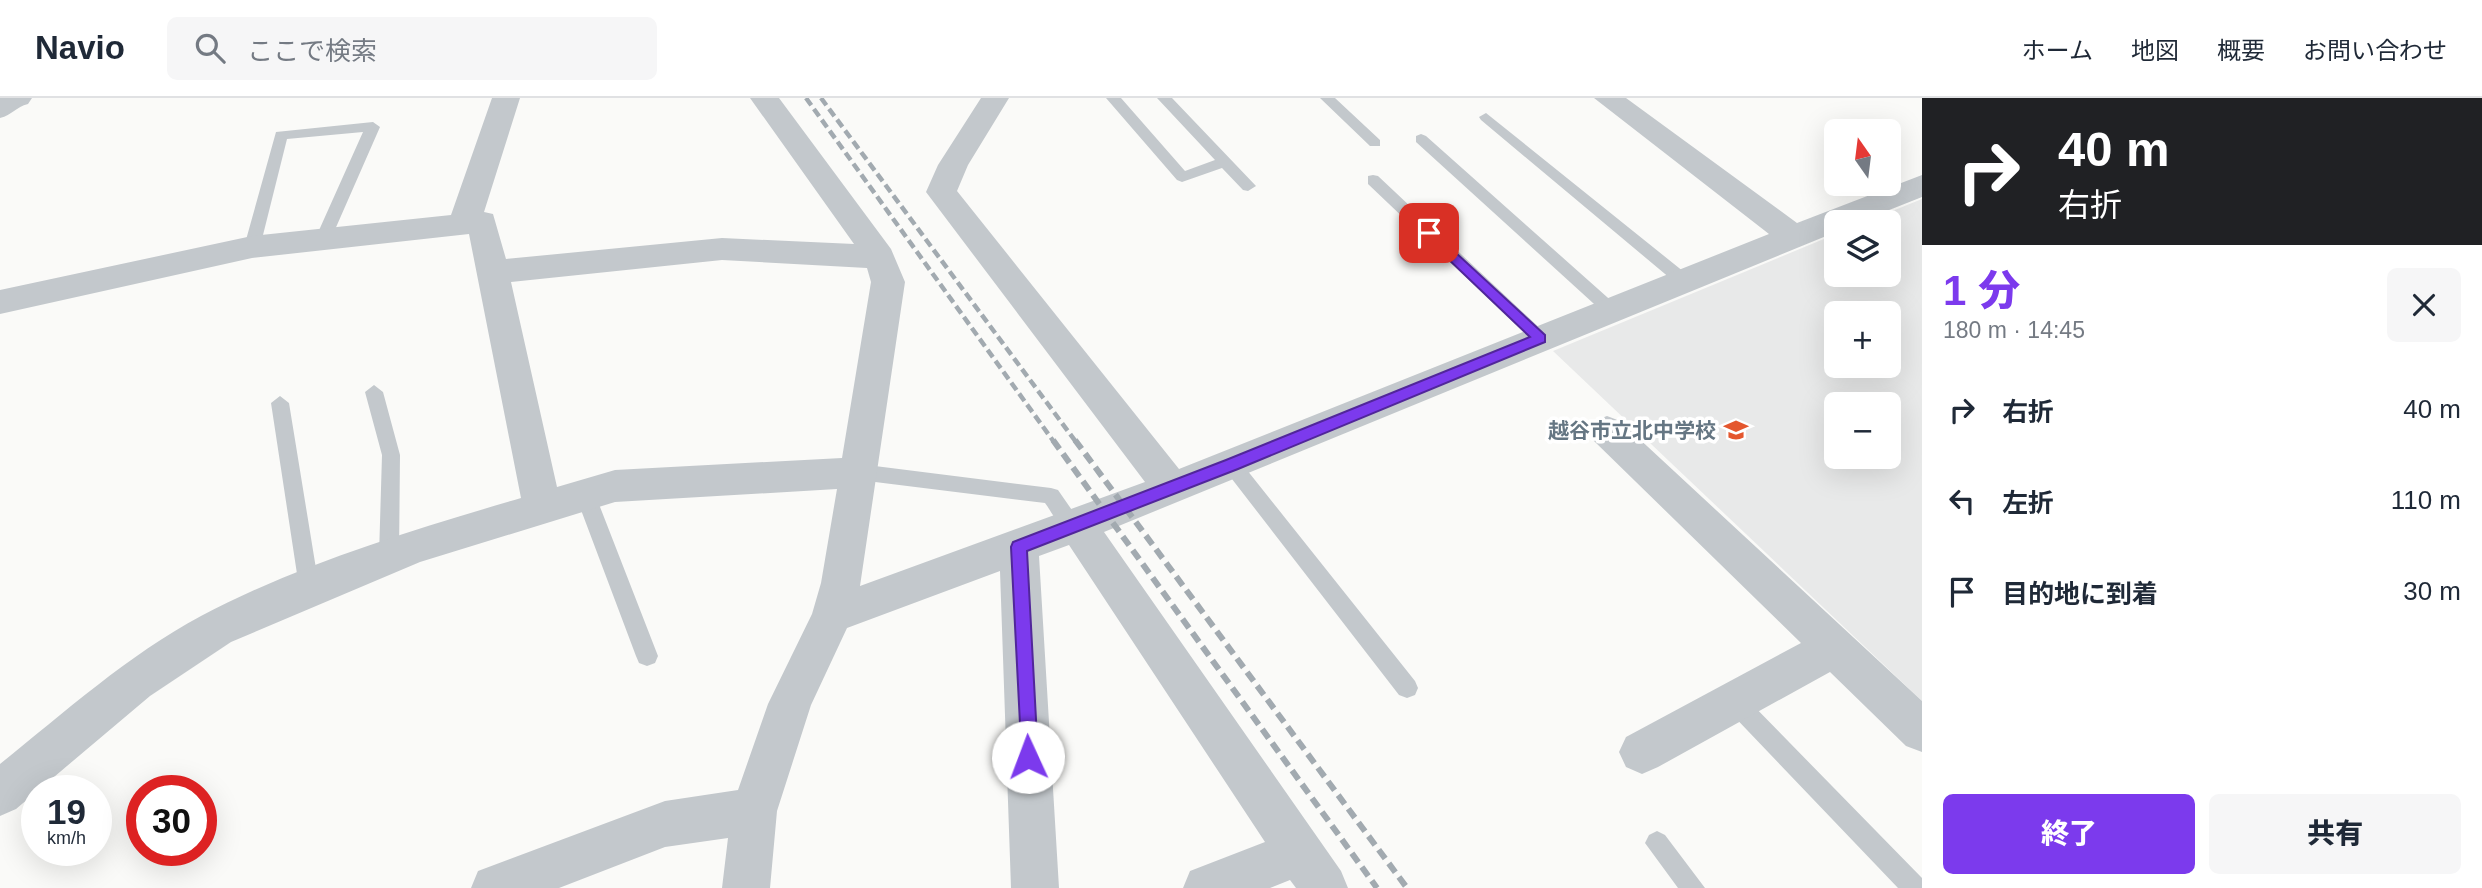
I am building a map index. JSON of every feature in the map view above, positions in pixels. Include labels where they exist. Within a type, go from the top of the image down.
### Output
[{"type":"street","points":[[0,109],[6,101],[18,98]]},
{"type":"street","points":[[464,224],[506,98]]},
{"type":"street","points":[[734,98],[765,100],[880,257],[888,282],[841,583],[832,615],[790,704],[754,811],[746,888]]},
{"type":"street","points":[[995,98],[953,165],[941,192],[1172,488]]},
{"type":"street","points":[[1608,98],[1794,237]]},
{"type":"street","points":[[832,615],[1232,465],[1610,309],[1922,185]]},
{"type":"street","points":[[0,302],[252,247],[324,237],[482,222],[542,506]]},
{"type":"street","points":[[493,272],[722,249],[880,257]]},
{"type":"street","points":[[1607,431],[1922,731]]},
{"type":"street","points":[[0,793],[135,682],[216,629],[309,587],[389,556],[542,506],[615,486],[859,472]]},
{"type":"street","points":[[1075,526],[1311,870],[1207,888]]},
{"type":"street","points":[[1019,547],[1035,888]]},
{"type":"street","points":[[1642,752],[1833,648]]},
{"type":"street","points":[[495,888],[665,824],[754,811]]},
{"type":"lane","points":[[1113,98],[1182,177],[1225,162]]},
{"type":"lane","points":[[1164,98],[1248,186]]},
{"type":"lane","points":[[1326,98],[1375,143]]},
{"type":"lane","points":[[1486,117],[1683,280]]},
{"type":"lane","points":[[252,247],[281,135],[373,127],[324,237]]},
{"type":"lane","points":[[1421,139],[1610,309]]},
{"type":"lane","points":[[1373,180],[1540,338]]},
{"type":"lane","points":[[374,392],[391,455],[389,556]]},
{"type":"lane","points":[[280,403],[309,587]]},
{"type":"lane","points":[[1232,465],[1407,688]]},
{"type":"lane","points":[[859,472],[1051,495],[1075,526]]},
{"type":"lane","points":[[585,494],[646,656]]},
{"type":"lane","points":[[1734,701],[1915,888]]},
{"type":"lane","points":[[1657,843],[1693,888]]},
{"type":"shaded area","name":"越谷市立北中学校","points":[[1922,199],[1922,701],[1553,351],[1824,239],[1824,287],[1901,287],[1901,210],[1895,210]]},
{"type":"railway","points":[[806,98],[1054,442]]},
{"type":"railway","points":[[821,98],[1076,442]]},
{"type":"railway","points":[[1053,440],[1377,888]]},
{"type":"railway","points":[[1075,440],[1407,888]]},
{"type":"place","name":"越谷市立北中学校","points":[[1736,430]]},
{"type":"route","points":[[1028,757],[1019,547],[1232,465],[1540,338],[1429,233]]}]
